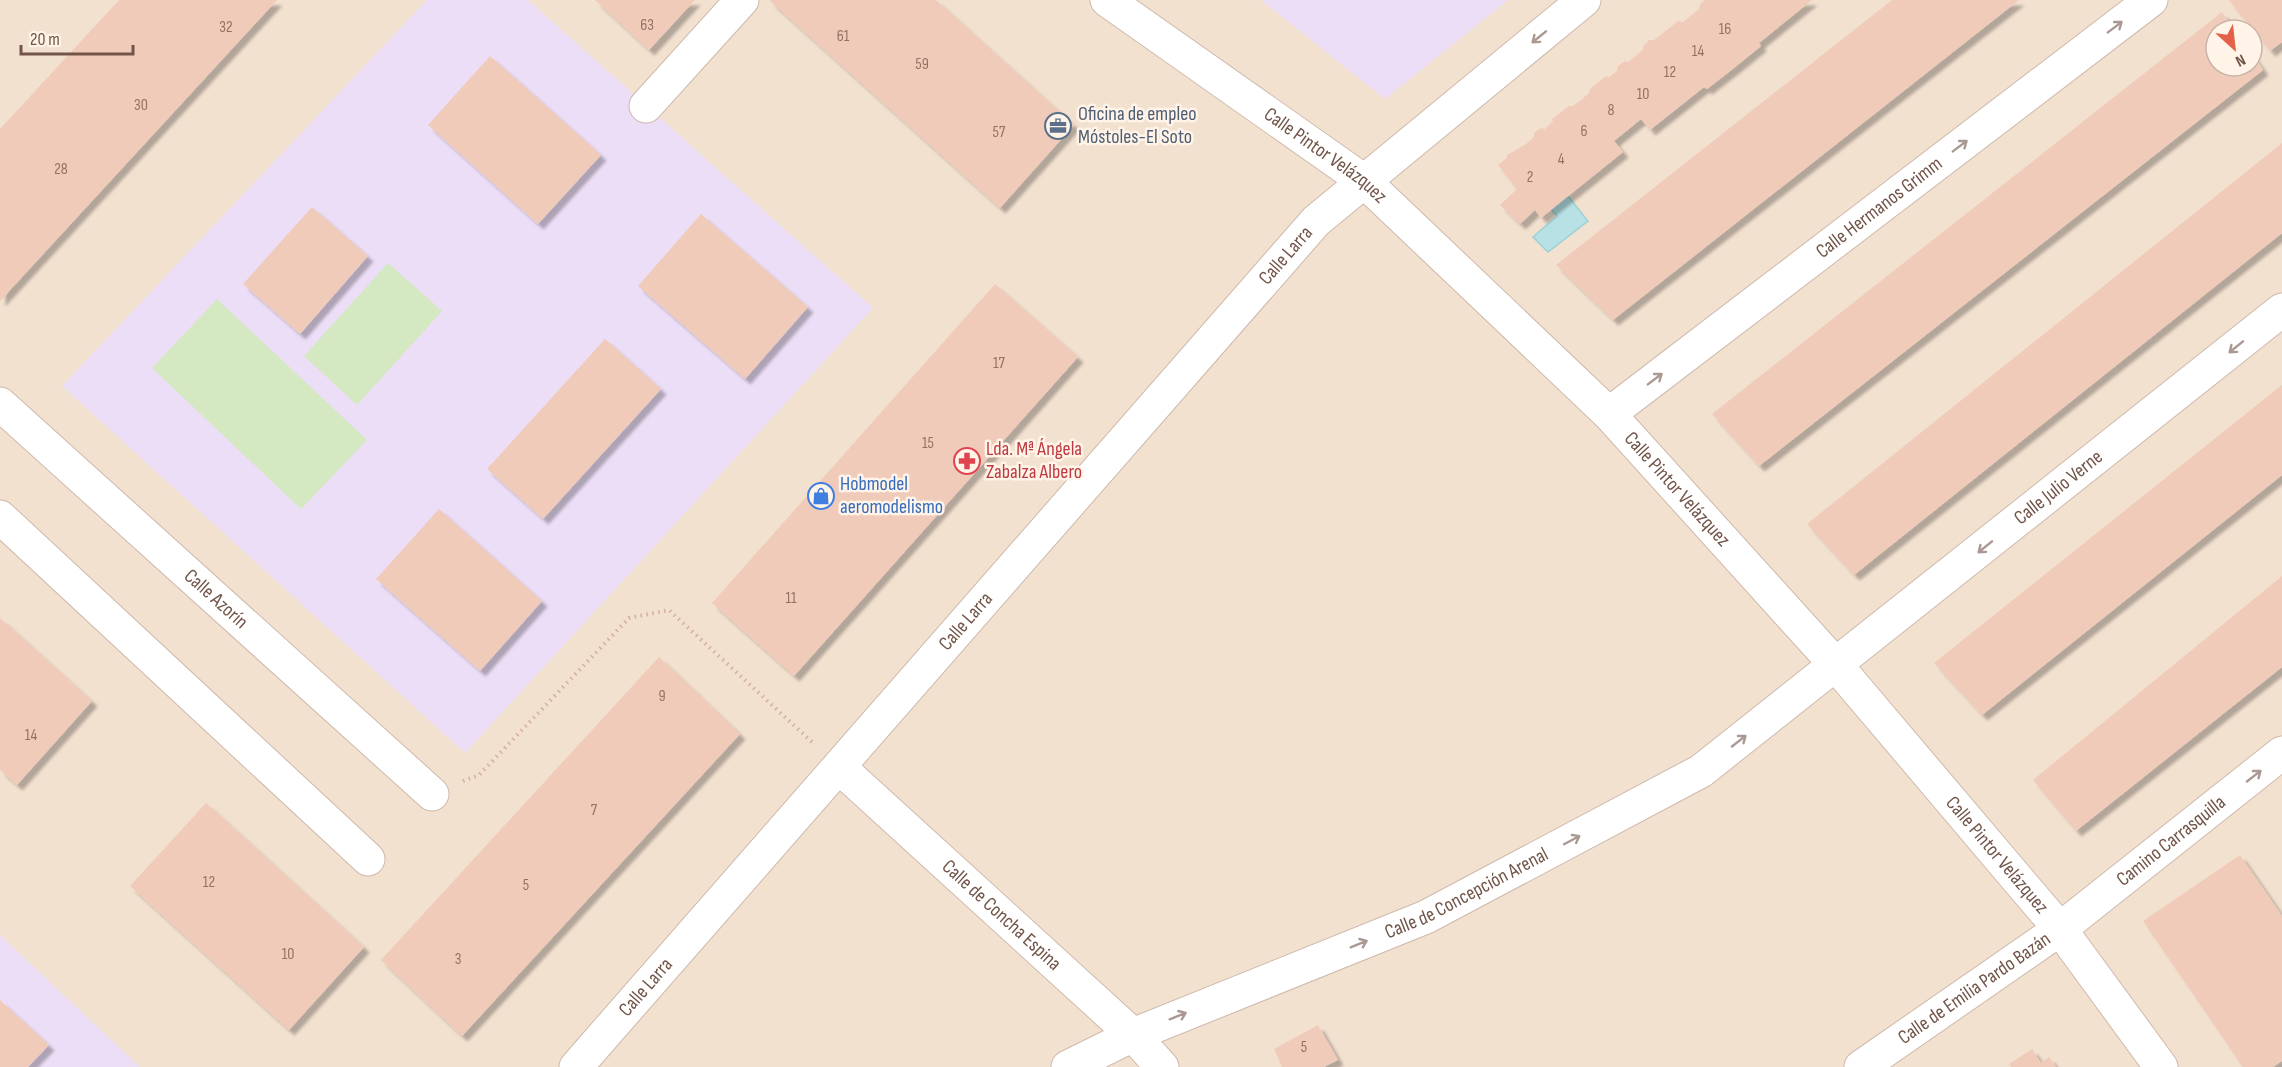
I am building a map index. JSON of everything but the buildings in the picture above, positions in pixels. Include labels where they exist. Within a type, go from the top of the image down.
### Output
[{"type":"street","points":[[646,106],[742,0]]},
{"type":"street","name":"Calle Pintor Velázquez","points":[[1107,0],[1364,181],[1609,414],[1836,665],[2060,929],[2161,1067]]},
{"type":"street","points":[[1364,181],[1584,0]]},
{"type":"street","name":"Calle Hermanos Grimm","points":[[1609,414],[2151,0]]},
{"type":"street","name":"Calle Larra","points":[[576,1067],[1316,221],[1364,181]]},
{"type":"street","name":"Calle Julio Verne","points":[[1836,665],[2282,310]]},
{"type":"street","name":"Calle Azorín","points":[[0,404],[432,795]]},
{"type":"street","points":[[0,517],[368,859]]},
{"type":"street","name":"Calle de Concepción Arenal","points":[[1068,1067],[1133,1035],[1426,917],[1701,771],[1836,665]]},
{"type":"street","name":"Camino Carrasquilla","points":[[2060,929],[2282,753]]},
{"type":"street","name":"Calle de Concha Espina","points":[[839,766],[1133,1035],[1162,1067]]},
{"type":"street","name":"Calle de Emilia Pardo Bazán","points":[[1861,1067],[2060,929]]},
{"type":"path","points":[[432,795],[479,775],[629,618],[669,610],[839,766]]},
{"type":"shaded area","points":[[0,0],[2282,0],[2282,1067],[0,1067]]},
{"type":"shaded area","points":[[427,0],[528,0],[873,308],[465,753],[62,386]]},
{"type":"shaded area","points":[[1261,0],[1508,0],[1385,99]]},
{"type":"shaded area","points":[[0,935],[140,1067],[0,1067]]},
{"type":"green space","points":[[388,263],[442,311],[357,405],[304,356]]},
{"type":"green space","points":[[217,299],[367,440],[301,509],[152,368]]},
{"type":"water","points":[[1568,196],[1588,221],[1548,252],[1533,237],[1557,216],[1551,209]]},
{"type":"place","name":"Oficina de empleo Móstoles-El Soto","points":[[1058,126]]},
{"type":"place","name":"Lda. Mª Ángela Zabalza Albero","points":[[967,461]]},
{"type":"place","name":"Hobmodel aeromodelismo","points":[[821,496]]}]
